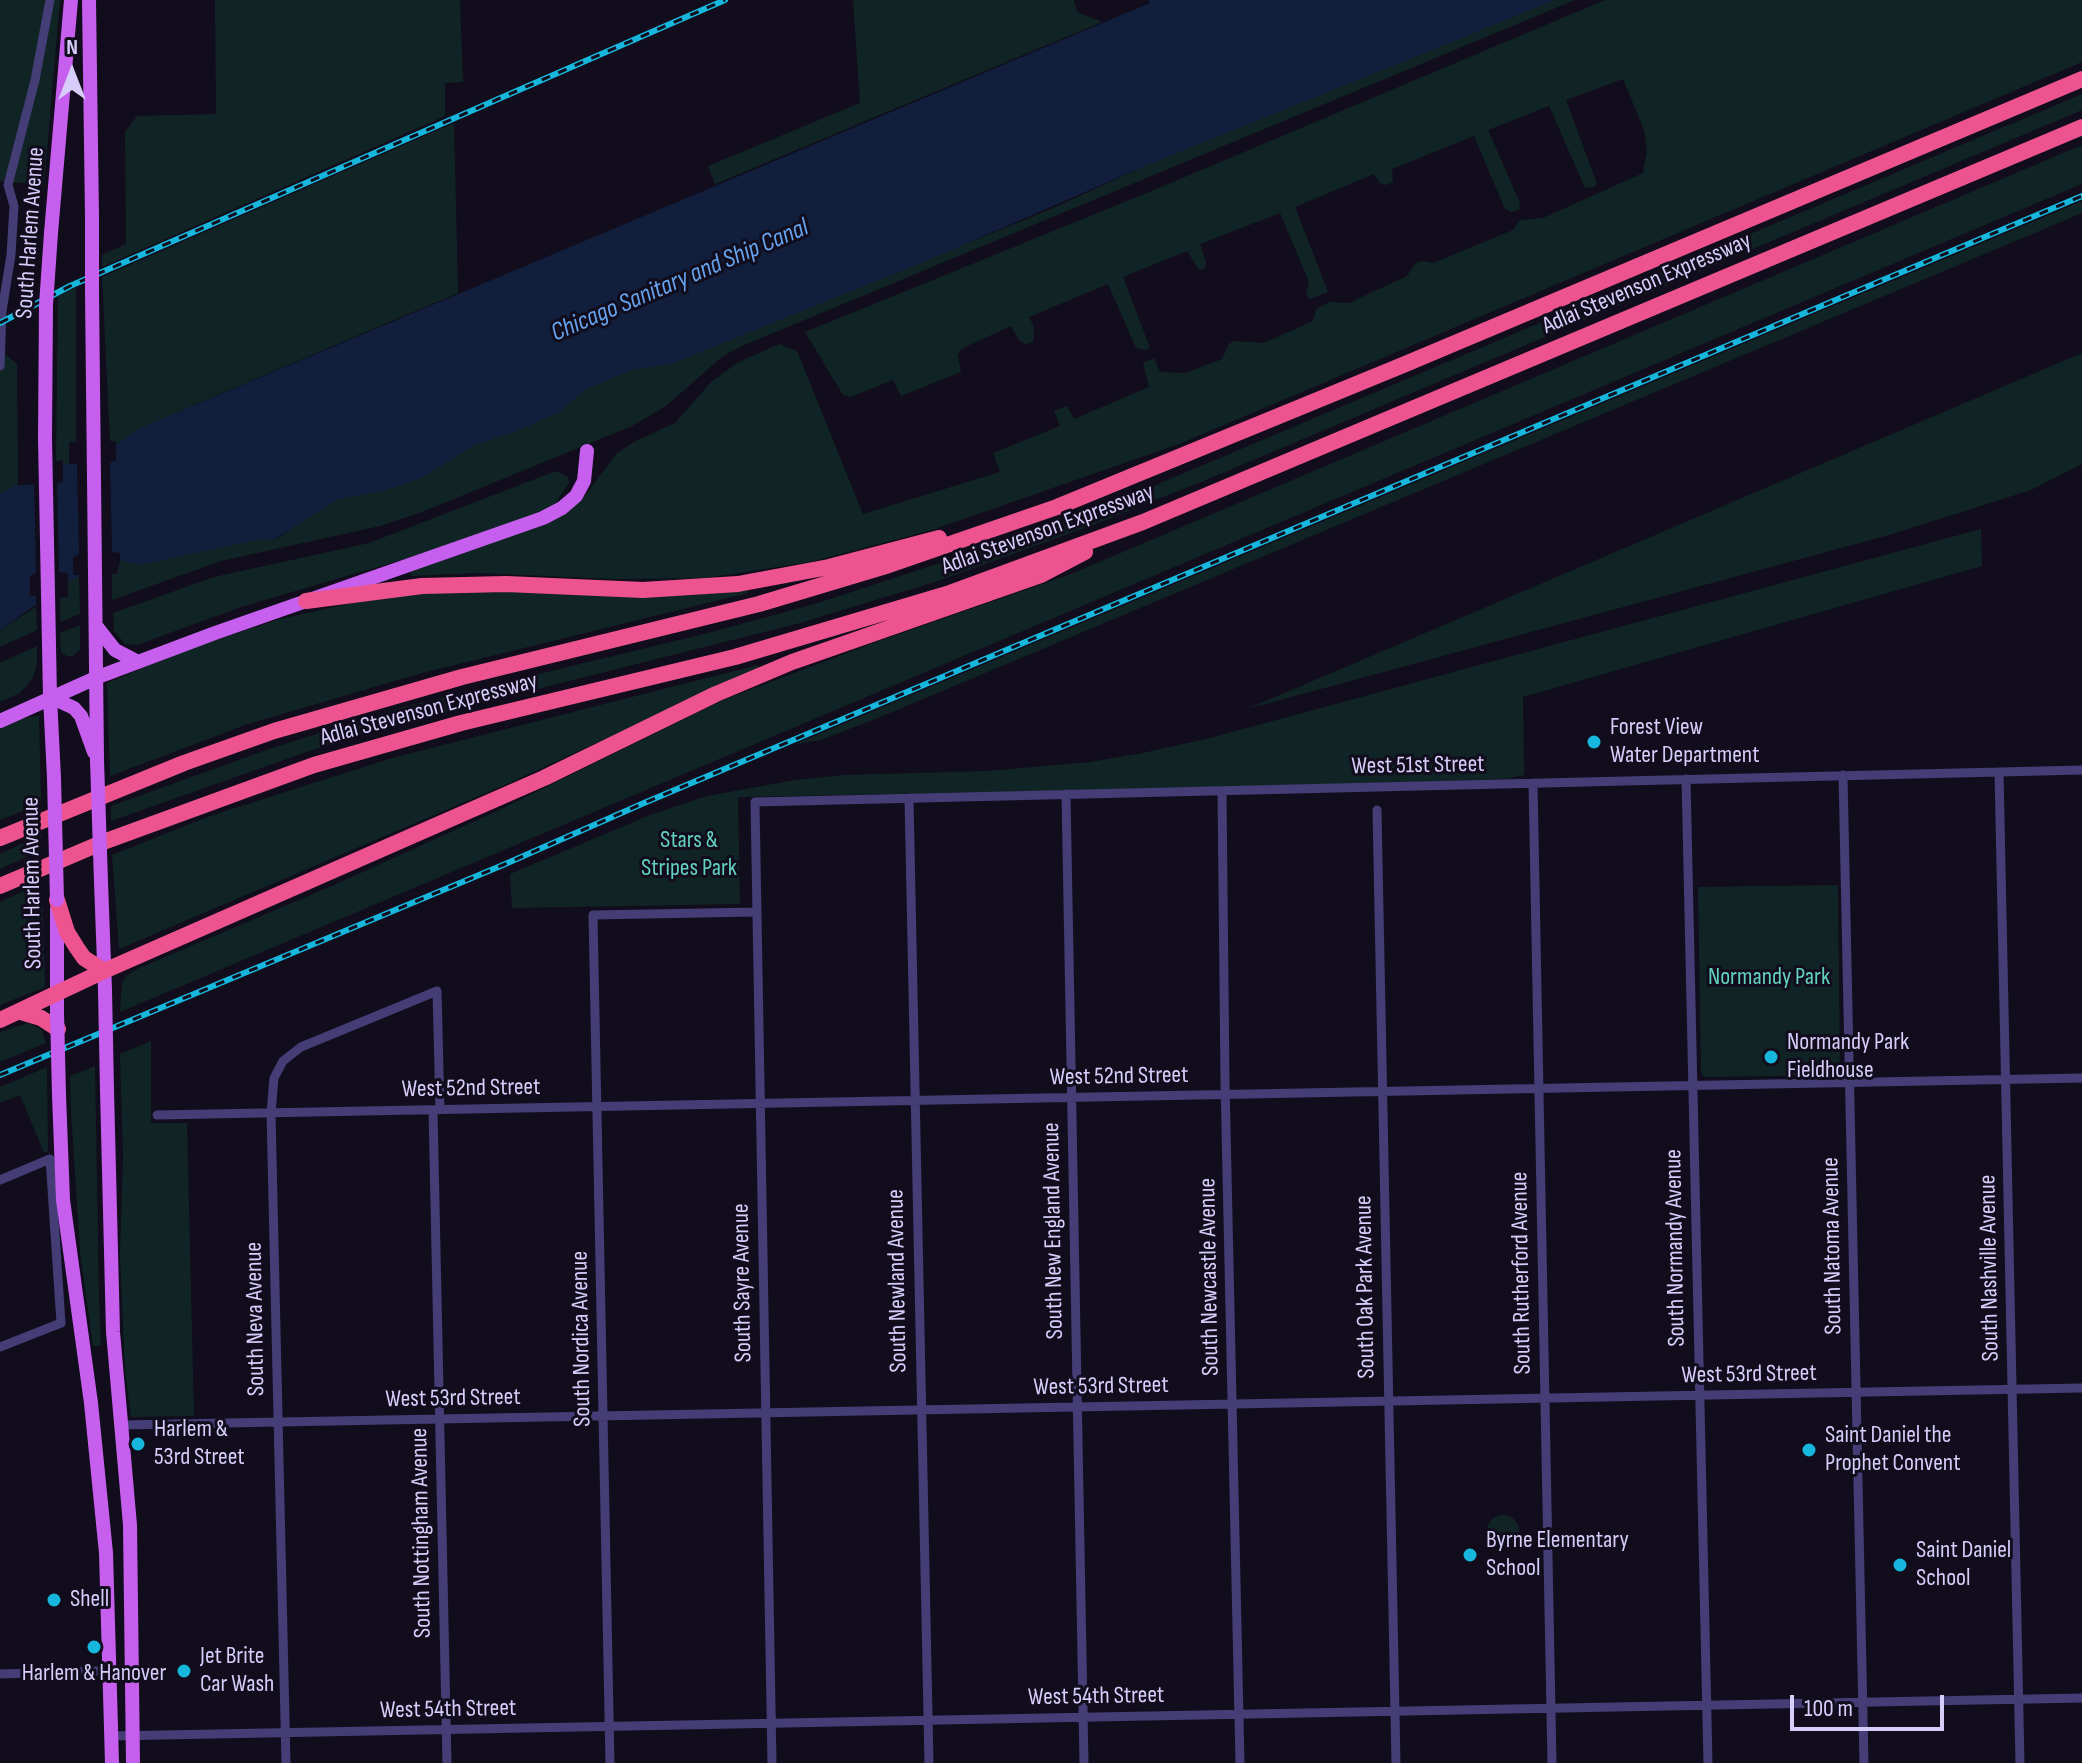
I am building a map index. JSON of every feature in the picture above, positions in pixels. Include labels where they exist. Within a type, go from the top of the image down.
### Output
[{"type":"highway","name":"Adlai Stevenson Expressway","points":[[0,838],[184,763],[288,727],[462,677],[759,604],[889,565],[1057,507],[2082,79]]},
{"type":"highway","name":"Adlai Stevenson Expressway","points":[[0,886],[120,836],[314,765],[461,723],[735,657],[947,594],[1143,522],[2082,127]]},
{"type":"highway","points":[[306,601],[422,586],[506,584],[643,590],[738,584],[829,567],[1057,507]]},
{"type":"highway","points":[[0,1020],[104,971],[530,785],[716,694],[792,662],[1041,575],[1143,522]]},
{"type":"highway","points":[[57,900],[67,932],[77,948],[84,958],[104,971]]},
{"type":"highway","points":[[21,1012],[52,1020]]},
{"type":"main road","name":"South Harlem Avenue","points":[[71,0],[51,233],[45,350],[50,697],[57,900],[57,993],[52,1020],[63,1200],[99,1469],[107,1568],[112,1763]]},
{"type":"main road","points":[[89,0],[97,760],[110,1268],[130,1525],[133,1763]]},
{"type":"main road","points":[[0,721],[98,677],[553,513],[576,496],[584,481],[587,451]]},
{"type":"main road","points":[[97,627],[115,650],[138,662]]},
{"type":"main road","points":[[50,697],[69,704],[81,716],[97,760]]},
{"type":"street","points":[[0,366],[2,311],[11,255],[14,206],[8,185],[35,80],[50,0]]},
{"type":"street","name":"West 51st Street","points":[[755,802],[2082,770]]},
{"type":"street","name":"South Nashville Avenue","points":[[1999,772],[2020,1763]]},
{"type":"street","name":"South Natoma Avenue","points":[[1843,775],[1864,1763]]},
{"type":"street","name":"South Normandy Avenue","points":[[1686,779],[1708,1763]]},
{"type":"street","name":"South Rutherford Avenue","points":[[1533,783],[1552,1763]]},
{"type":"street","name":"South Newcastle Avenue","points":[[1222,791],[1240,1763]]},
{"type":"street","name":"South New England Avenue","points":[[1066,794],[1084,1763]]},
{"type":"street","name":"South Newland Avenue","points":[[909,798],[929,1763]]},
{"type":"street","name":"South Sayre Avenue","points":[[755,802],[772,1763]]},
{"type":"street","name":"South Oak Park Avenue","points":[[1377,810],[1396,1763]]},
{"type":"street","name":"South Nordica Avenue","points":[[610,1763],[593,915],[757,912]]},
{"type":"street","name":"South Nottingham Avenue","points":[[437,991],[440,1420],[447,1763]]},
{"type":"street","name":"South Neva Avenue","points":[[286,1763],[271,1113],[274,1078],[283,1061],[301,1047],[437,991]]},
{"type":"street","name":"West 52nd Street","points":[[157,1115],[2082,1078]]},
{"type":"street","points":[[0,1180],[50,1159],[61,1323],[0,1347]]},
{"type":"street","name":"West 53rd Street","points":[[121,1425],[2082,1388]]},
{"type":"street","points":[[0,1674],[130,1670]]},
{"type":"street","name":"West 54th Street","points":[[111,1736],[2082,1698]]},
{"type":"green space","points":[[0,0],[60,0],[44,185],[0,181]]},
{"type":"green space","points":[[215,0],[460,0],[463,82],[445,83],[445,116],[102,267],[102,255],[126,244],[125,132],[137,116],[216,114]]},
{"type":"green space","points":[[853,0],[1074,0],[1077,12],[1102,22],[715,184],[708,166],[860,103]]},
{"type":"green space","points":[[1555,0],[1575,0],[742,346],[723,356],[666,406],[632,426],[422,512],[380,526],[221,561],[112,600],[112,574],[117,574],[120,560],[139,565],[256,540],[276,539],[338,498],[383,491],[421,478],[475,445],[559,412],[586,389],[632,370],[673,363],[1049,210],[1145,166]]},
{"type":"green space","points":[[1605,0],[2082,0],[2082,62],[1179,444],[932,530],[810,562],[705,578],[616,579],[478,573],[411,576],[410,570],[549,520],[581,501],[616,454],[675,423],[711,382],[737,363],[779,344],[797,351],[863,514],[1000,472],[993,453],[1060,426],[1054,411],[1067,406],[1074,419],[1149,387],[1143,363],[1154,358],[1160,372],[1186,373],[1222,359],[1229,344],[1234,341],[1264,343],[1313,321],[1316,309],[1330,302],[1349,303],[1407,276],[1421,261],[1433,263],[1513,230],[1520,220],[1543,218],[1643,173],[1647,152],[1644,130],[1623,79],[1566,100],[1597,184],[1593,187],[1585,188],[1549,106],[1488,130],[1520,203],[1519,210],[1512,212],[1505,209],[1474,136],[1392,169],[1393,182],[1386,185],[1380,183],[1374,174],[1295,207],[1328,292],[1310,299],[1306,294],[1309,282],[1280,213],[1200,244],[1205,269],[1199,270],[1187,251],[1123,277],[1150,348],[1146,350],[1136,348],[1108,284],[1029,317],[1034,327],[1033,342],[1025,344],[1019,340],[1011,326],[961,349],[958,356],[961,372],[901,396],[893,380],[851,397],[843,395],[805,332],[1154,190]]},
{"type":"green space","points":[[2082,94],[2082,110],[1093,525],[938,581],[800,623],[410,721],[312,750],[111,821],[111,806],[272,748],[403,707],[818,603],[1028,534],[1132,495]]},
{"type":"green space","points":[[454,123],[458,293],[140,428],[116,445],[115,441],[110,441],[102,277]]},
{"type":"green space","points":[[2082,145],[2082,184],[120,1012],[122,983],[137,969],[497,811],[723,700],[876,642],[1071,574]]},
{"type":"green space","points":[[2082,201],[2082,213],[2037,232],[885,715],[824,739],[793,745]]},
{"type":"green space","points":[[76,287],[76,442],[69,442],[69,464],[63,464],[63,460],[56,461],[58,296]]},
{"type":"green space","points":[[4,353],[17,364],[18,485],[0,493],[0,354]]},
{"type":"green space","points":[[2082,353],[2082,464],[2031,490],[1889,535],[1247,709]]},
{"type":"green space","points":[[556,471],[568,477],[569,483],[556,502],[540,514],[459,543],[241,607],[137,645],[125,644],[114,631],[113,613],[214,577],[369,543]]},
{"type":"green space","name":"Stars & Stripes Park","points":[[1981,529],[1982,566],[1523,697],[1524,775],[1506,779],[1296,786],[738,797],[740,904],[512,908],[510,874],[650,815],[707,796],[795,780],[844,775],[987,771],[1090,762],[1143,753],[1210,738]]},
{"type":"green space","points":[[79,577],[80,614],[60,622],[60,598],[68,597],[68,582]]},
{"type":"green space","points":[[458,590],[646,597],[747,590],[748,593],[422,673],[248,724],[110,776],[107,683],[188,649],[280,619],[370,599]]},
{"type":"green space","points":[[36,607],[37,630],[0,647],[0,630]]},
{"type":"green space","points":[[80,625],[80,650],[73,656],[67,656],[61,652],[60,633]]},
{"type":"green space","points":[[37,646],[33,678],[20,693],[0,702],[0,663]]},
{"type":"green space","points":[[758,665],[759,668],[507,784],[119,949],[112,855],[210,816],[392,758]]},
{"type":"green space","points":[[39,716],[41,804],[0,820],[0,728],[21,718]]},
{"type":"green space","points":[[41,835],[41,850],[0,869],[0,854]]},
{"type":"green space","points":[[42,882],[45,987],[0,1005],[0,902]]},
{"type":"green space","name":"Normandy Park","points":[[1838,885],[1840,1075],[1704,1077],[1701,1071],[1698,887]]},
{"type":"green space","points":[[28,1023],[41,1029],[46,1043],[0,1062],[0,1032]]},
{"type":"green space","points":[[151,1041],[151,1123],[187,1123],[194,1416],[131,1417],[125,1370],[120,1256],[123,1156],[120,1054]]},
{"type":"green space","points":[[95,1066],[101,1346],[93,1346],[80,1252],[70,1076]]},
{"type":"green space","points":[[47,1067],[48,1151],[44,1153],[20,1095],[0,1103],[0,1087]]},
{"type":"green space","points":[[1503,1515],[1514,1520],[1519,1531],[1514,1542],[1503,1547],[1492,1542],[1487,1531],[1492,1520]]},
{"type":"water","name":"Chicago Sanitary and Ship Canal","points":[[1149,0],[1555,0],[1145,166],[924,262],[673,363],[632,370],[586,389],[559,412],[475,445],[421,478],[383,491],[338,499],[275,539],[256,540],[139,565],[120,560],[68,582],[0,630],[0,493],[18,485],[60,483],[63,481],[63,464],[115,460],[116,445],[140,428],[1150,3]]},
{"type":"pier","points":[[116,441],[116,460],[110,463],[112,552],[120,553],[120,563],[79,582],[79,575],[73,575],[73,557],[79,554],[77,464],[69,464],[69,460],[112,457],[112,444]]},
{"type":"pier","points":[[61,460],[63,481],[57,484],[59,572],[68,573],[68,587],[36,612],[36,596],[30,596],[30,576],[36,573],[34,484],[26,484],[26,480],[59,479]]},
{"type":"railway","points":[[0,323],[70,286],[725,0]]},
{"type":"railway","points":[[0,1075],[2082,196]]},
{"type":"place","name":"Forest View Water Department","points":[[1594,742]]},
{"type":"place","name":"Normandy Park Fieldhouse","points":[[1771,1057]]},
{"type":"place","name":"Harlem & 53rd Street","points":[[138,1444]]},
{"type":"place","name":"Saint Daniel the Prophet Convent","points":[[1809,1450]]},
{"type":"place","name":"Byrne Elementary School","points":[[1470,1555]]},
{"type":"place","name":"Saint Daniel School","points":[[1900,1565]]},
{"type":"place","name":"Shell","points":[[54,1600]]},
{"type":"place","name":"Harlem & Hanover","points":[[94,1647]]},
{"type":"place","name":"Jet Brite Car Wash","points":[[184,1671]]}]
